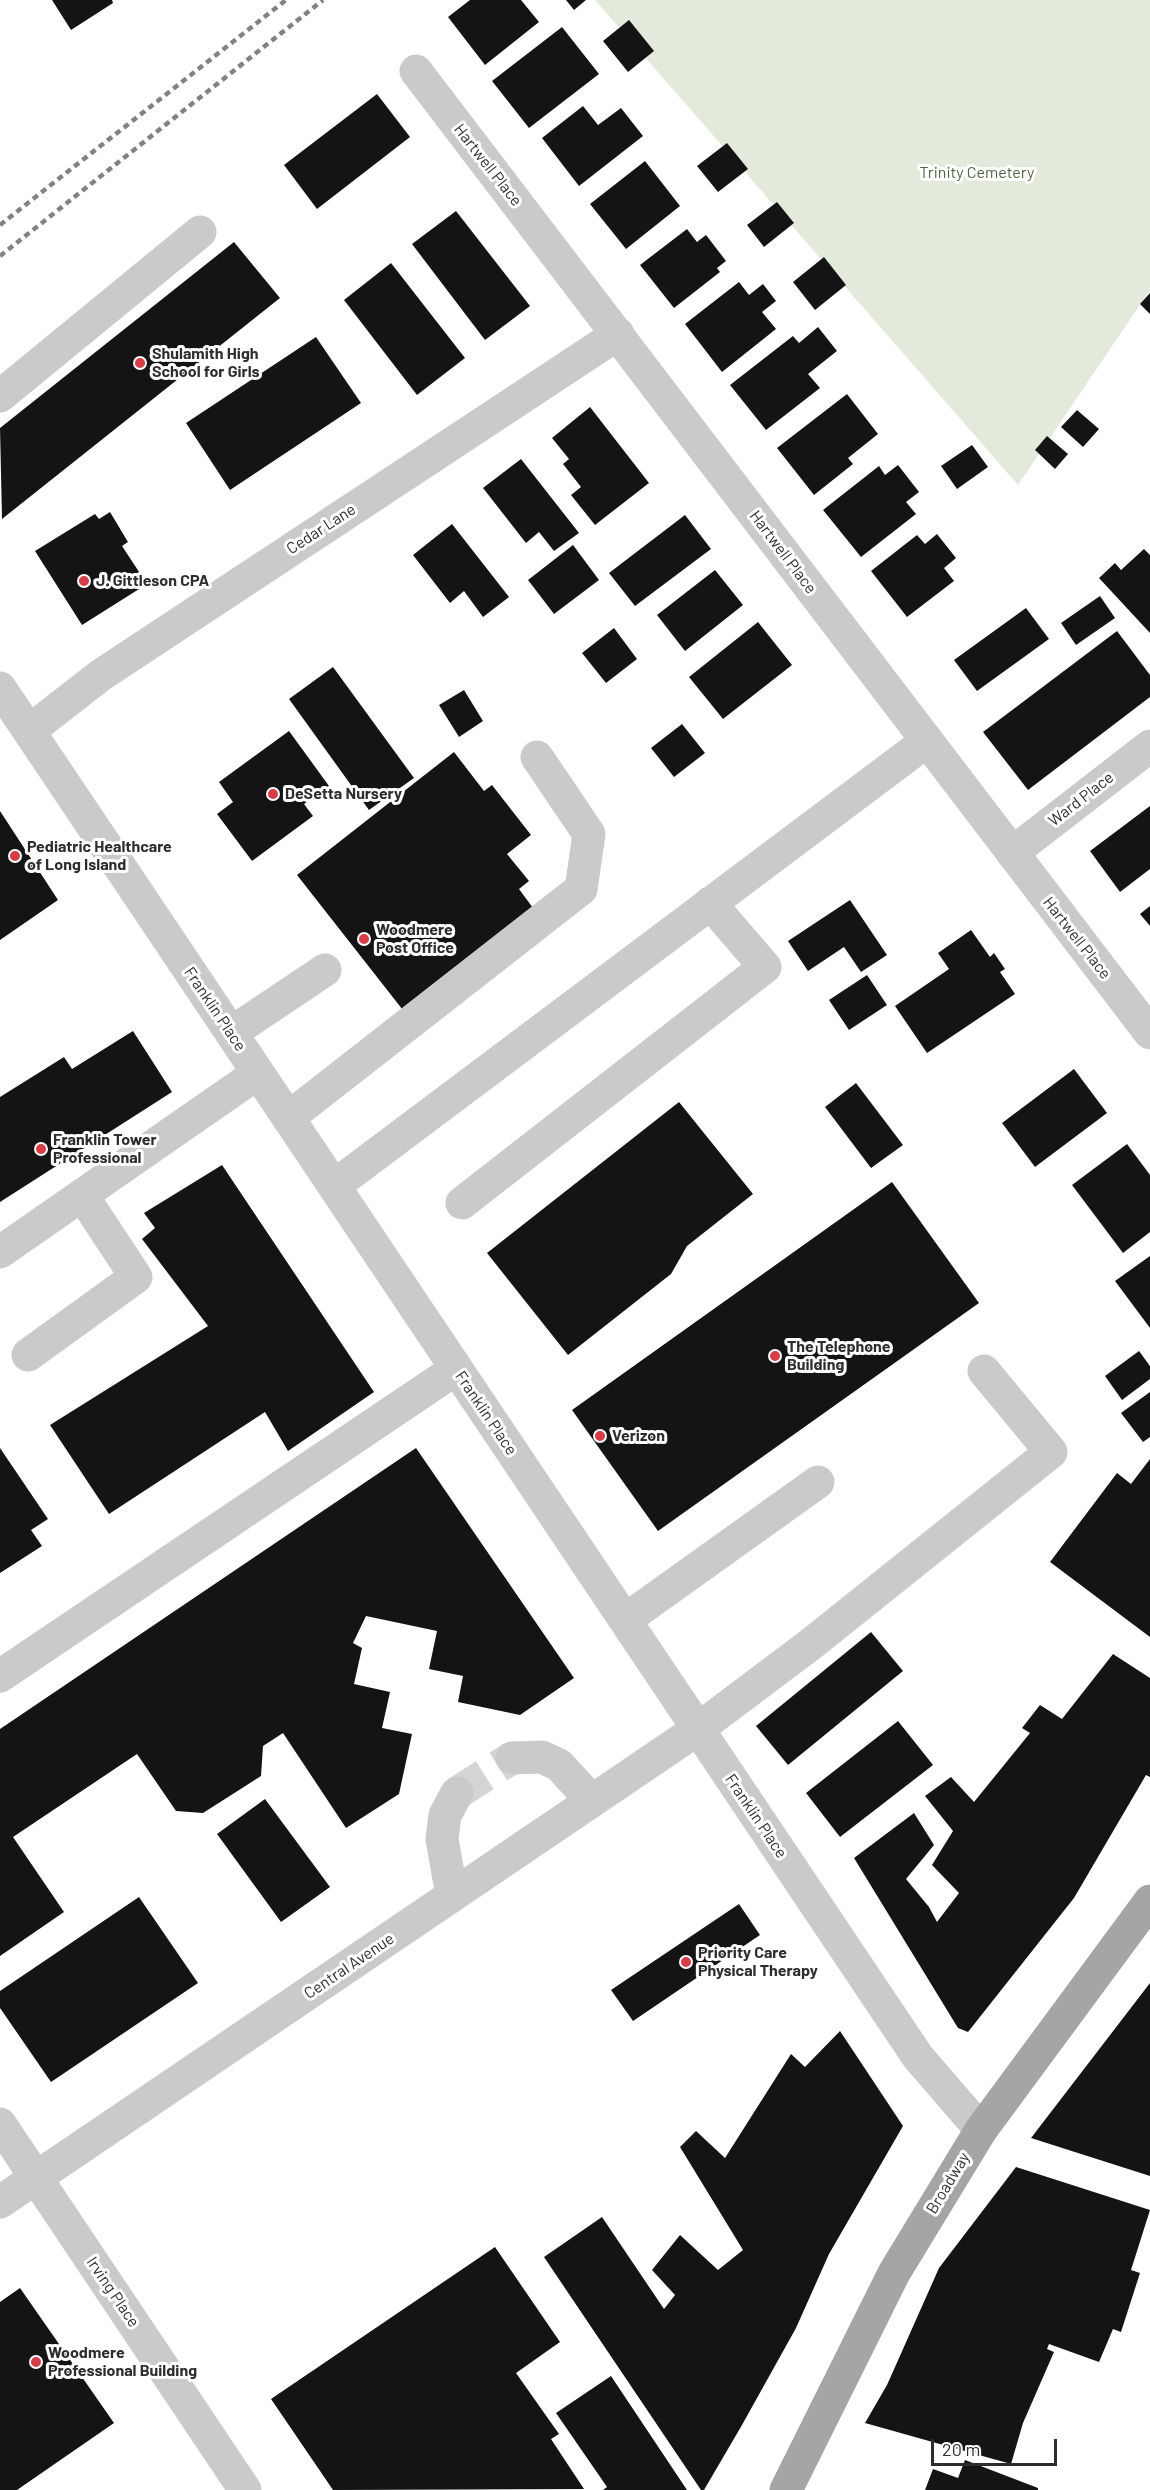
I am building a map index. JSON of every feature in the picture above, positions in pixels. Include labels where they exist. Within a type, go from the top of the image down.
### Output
[{"type":"main road","name":"Broadway","points":[[786,2490],[894,2273],[981,2130],[1150,1901]]},
{"type":"street","name":"Hartwell Place","points":[[416,71],[1150,1033]]},
{"type":"street","points":[[0,396],[200,232]]},
{"type":"street","name":"Cedar Lane","points":[[29,731],[100,675],[618,334]]},
{"type":"street","name":"Franklin Place","points":[[0,688],[918,2057],[981,2130]]},
{"type":"street","points":[[334,1186],[927,741]]},
{"type":"street","name":"Ward Place","points":[[1012,853],[1150,746]]},
{"type":"street","points":[[288,1118],[581,889],[589,834],[537,757]]},
{"type":"street","points":[[462,1203],[765,967],[710,903]]},
{"type":"street","points":[[231,1034],[325,969]]},
{"type":"street","points":[[0,1252],[258,1074]]},
{"type":"street","points":[[28,1354],[136,1276],[82,1195]]},
{"type":"street","points":[[0,1676],[456,1369]]},
{"type":"street","name":"Central Avenue","points":[[0,2202],[698,1729],[811,1644],[1051,1452],[984,1371]]},
{"type":"street","points":[[625,1620],[818,1482]]},
{"type":"street","points":[[512,1758],[542,1757],[559,1765],[592,1801]]},
{"type":"street","points":[[452,1896],[442,1839],[445,1815],[457,1793]]},
{"type":"street","name":"Irving Place","points":[[0,2124],[245,2490]]},
{"type":"green space","name":"Trinity Cemetery","points":[[595,0],[1150,0],[1150,290],[1018,485]]},
{"type":"building","points":[[52,0],[112,0],[113,3],[71,30]]},
{"type":"building","points":[[470,0],[521,0],[539,22],[485,65],[448,17]]},
{"type":"building","points":[[566,0],[586,0],[574,10]]},
{"type":"building","points":[[629,20],[654,51],[628,72],[603,41]]},
{"type":"building","points":[[562,27],[599,74],[529,128],[492,81]]},
{"type":"building","points":[[377,94],[410,137],[317,209],[284,165]]},
{"type":"building","points":[[583,106],[598,125],[621,108],[643,136],[579,186],[542,138]]},
{"type":"building","points":[[727,143],[748,169],[718,192],[697,166]]},
{"type":"building","points":[[645,161],[680,206],[626,249],[590,204]]},
{"type":"building","points":[[777,202],[794,223],[764,247],[747,225]]},
{"type":"building","points":[[456,211],[530,306],[485,340],[412,244]]},
{"type":"building","points":[[687,229],[697,242],[706,235],[726,261],[717,268],[720,272],[674,308],[640,265]]},
{"type":"building","name":"Shulamith High School for Girls","points":[[234,242],[280,298],[2,519],[0,428]]},
{"type":"building","points":[[824,257],[846,285],[815,310],[793,282]]},
{"type":"building","points":[[391,263],[465,358],[417,395],[344,300]]},
{"type":"building","points":[[739,282],[749,295],[763,284],[776,301],[762,312],[776,329],[722,372],[685,324]]},
{"type":"building","points":[[1150,293],[1150,314],[1140,304]]},
{"type":"building","points":[[818,327],[837,351],[808,374],[820,388],[766,430],[730,385],[793,336],[799,343]]},
{"type":"building","points":[[316,337],[361,403],[230,490],[186,423]]},
{"type":"building","points":[[847,394],[878,434],[848,458],[853,464],[814,495],[777,448]]},
{"type":"building","points":[[590,407],[649,483],[595,525],[571,495],[581,487],[563,464],[569,459],[552,438]]},
{"type":"building","points":[[1077,410],[1099,429],[1083,447],[1061,427]]},
{"type":"building","points":[[1047,436],[1068,454],[1055,469],[1035,450]]},
{"type":"building","points":[[972,445],[988,467],[957,489],[941,466]]},
{"type":"building","points":[[521,459],[579,533],[554,551],[539,532],[526,543],[483,488]]},
{"type":"building","points":[[898,465],[919,492],[906,502],[916,514],[861,557],[823,510],[879,466],[885,475]]},
{"type":"building","points":[[110,512],[128,542],[122,546],[147,584],[82,625],[35,551],[95,514],[99,519]]},
{"type":"building","points":[[685,515],[711,549],[635,606],[609,573]]},
{"type":"building","points":[[452,524],[509,597],[483,617],[464,591],[450,603],[413,555]]},
{"type":"building","points":[[937,534],[956,558],[944,568],[954,581],[907,617],[871,571],[917,535],[925,544]]},
{"type":"building","points":[[573,545],[599,580],[554,614],[528,580]]},
{"type":"building","points":[[1144,549],[1150,555],[1150,633],[1099,578],[1115,563],[1121,570]]},
{"type":"building","points":[[715,570],[743,605],[685,651],[657,615]]},
{"type":"building","points":[[1100,596],[1115,618],[1076,645],[1061,623]]},
{"type":"building","points":[[1026,608],[1049,639],[977,691],[954,660]]},
{"type":"building","points":[[758,622],[792,665],[723,719],[689,677]]},
{"type":"building","points":[[614,628],[637,659],[606,683],[582,653]]},
{"type":"building","points":[[1117,631],[1150,675],[1150,697],[1028,790],[983,732]]},
{"type":"building","points":[[333,667],[414,778],[369,810],[289,699]]},
{"type":"building","points":[[464,690],[483,721],[459,737],[439,705]]},
{"type":"building","points":[[682,724],[705,753],[674,777],[651,748]]},
{"type":"building","name":"DeSetta Nursery","points":[[289,731],[329,786],[304,804],[313,816],[252,861],[217,814],[233,802],[219,782]]},
{"type":"building","points":[[454,752],[484,791],[492,785],[531,835],[507,854],[529,881],[519,889],[536,912],[406,1014],[297,875]]},
{"type":"building","points":[[1150,806],[1150,869],[1120,892],[1090,851]]},
{"type":"building","name":"Pediatric Healthcare of Long Island","points":[[0,811],[58,900],[0,940]]},
{"type":"building","points":[[850,900],[887,955],[861,972],[844,947],[808,971],[788,941]]},
{"type":"building","points":[[1150,906],[1150,926],[1140,914]]},
{"type":"building","points":[[971,930],[990,957],[994,953],[1005,969],[1000,972],[1015,994],[927,1053],[895,1006],[949,969],[938,953]]},
{"type":"building","points":[[867,975],[887,1005],[849,1030],[829,1000]]},
{"type":"building","name":"Franklin Tower Professional","points":[[133,1031],[172,1092],[0,1202],[0,1097],[64,1057],[72,1069]]},
{"type":"building","points":[[1074,1069],[1107,1113],[1035,1167],[1002,1123]]},
{"type":"building","points":[[856,1083],[903,1145],[871,1168],[825,1107]]},
{"type":"building","points":[[679,1102],[753,1194],[687,1246],[671,1274],[568,1355],[487,1253]]},
{"type":"building","points":[[1127,1144],[1150,1175],[1150,1232],[1123,1253],[1072,1185]]},
{"type":"building","points":[[222,1165],[374,1392],[288,1451],[265,1412],[109,1514],[50,1425],[208,1326],[142,1239],[155,1228],[144,1213]]},
{"type":"building","name":"The Telephone Building","points":[[892,1182],[979,1303],[658,1531],[572,1410]]},
{"type":"building","points":[[1150,1256],[1150,1328],[1115,1281]]},
{"type":"building","points":[[1139,1351],[1150,1366],[1150,1379],[1122,1400],[1105,1376]]},
{"type":"building","points":[[1150,1392],[1150,1437],[1143,1442],[1121,1413]]},
{"type":"building","points":[[0,1448],[48,1519],[31,1530],[42,1546],[0,1573]]},
{"type":"building","points":[[416,1448],[574,1678],[520,1715],[458,1702],[463,1676],[429,1669],[437,1631],[366,1616],[353,1643],[362,1648],[354,1684],[390,1692],[382,1728],[412,1734],[399,1794],[346,1828],[283,1733],[263,1746],[261,1776],[203,1813],[176,1811],[137,1754],[13,1837],[64,1912],[0,1956],[0,1729]]},
{"type":"building","points":[[1150,1459],[1150,1637],[1050,1562],[1117,1473],[1131,1484]]},
{"type":"building","points":[[871,1632],[903,1671],[788,1765],[756,1726]]},
{"type":"building","points":[[1113,1654],[1150,1678],[1150,1777],[1146,1775],[1074,1898],[968,2032],[958,2028],[854,1858],[914,1813],[934,1845],[906,1879],[929,1907],[937,1922],[959,1893],[932,1865],[953,1831],[925,1796],[951,1777],[974,1802],[1030,1733],[1022,1728],[1040,1705],[1062,1719]]},
{"type":"building","points":[[898,1721],[933,1765],[840,1837],[806,1793]]},
{"type":"building","points":[[265,1799],[330,1887],[281,1922],[217,1834]]},
{"type":"building","points":[[139,1897],[198,1983],[51,2082],[0,2008],[0,1991]]},
{"type":"building","name":"Priority Care Physical Therapy","points":[[739,1904],[760,1935],[633,2021],[611,1990]]},
{"type":"building","points":[[1150,1983],[1150,2176],[1031,2138]]},
{"type":"building","points":[[840,2031],[903,2126],[829,2254],[796,2328],[704,2490],[701,2490],[544,2257],[602,2217],[664,2309],[675,2295],[652,2270],[680,2235],[718,2270],[743,2250],[680,2147],[696,2131],[725,2158],[791,2054],[805,2067]]},
{"type":"building","points":[[1016,2167],[1150,2210],[1131,2270],[1140,2273],[1121,2332],[1113,2329],[1099,2362],[1049,2344],[1047,2349],[1054,2352],[1023,2423],[1011,2464],[865,2423],[887,2385],[939,2268]]},
{"type":"building","points":[[495,2247],[560,2342],[516,2373],[559,2434],[551,2439],[584,2489],[333,2490],[271,2399]]},
{"type":"building","name":"Woodmere Professional Building","points":[[20,2288],[114,2423],[17,2490],[0,2490],[0,2302]]},
{"type":"building","points":[[611,2376],[687,2490],[603,2490],[607,2487],[556,2413]]},
{"type":"building","points":[[965,2460],[1038,2488],[1038,2490],[925,2490],[933,2469],[958,2478]]},
{"type":"tunnel","points":[[457,1793],[512,1758]]},
{"type":"railway","points":[[0,225],[286,0]]},
{"type":"railway","points":[[0,256],[323,0]]},
{"type":"place","name":"Shulamith High School for Girls","points":[[140,363]]},
{"type":"place","name":"J. Gittleson CPA","points":[[84,581]]},
{"type":"place","name":"DeSetta Nursery","points":[[273,794]]},
{"type":"place","name":"Pediatric Healthcare of Long Island","points":[[15,856]]},
{"type":"place","name":"Woodmere Post Office","points":[[364,939]]},
{"type":"place","name":"Franklin Tower Professional","points":[[41,1149]]},
{"type":"place","name":"The Telephone Building","points":[[775,1356]]},
{"type":"place","name":"Verizon","points":[[600,1436]]},
{"type":"place","name":"Priority Care Physical Therapy","points":[[686,1962]]},
{"type":"place","name":"Woodmere Professional Building","points":[[36,2362]]}]
